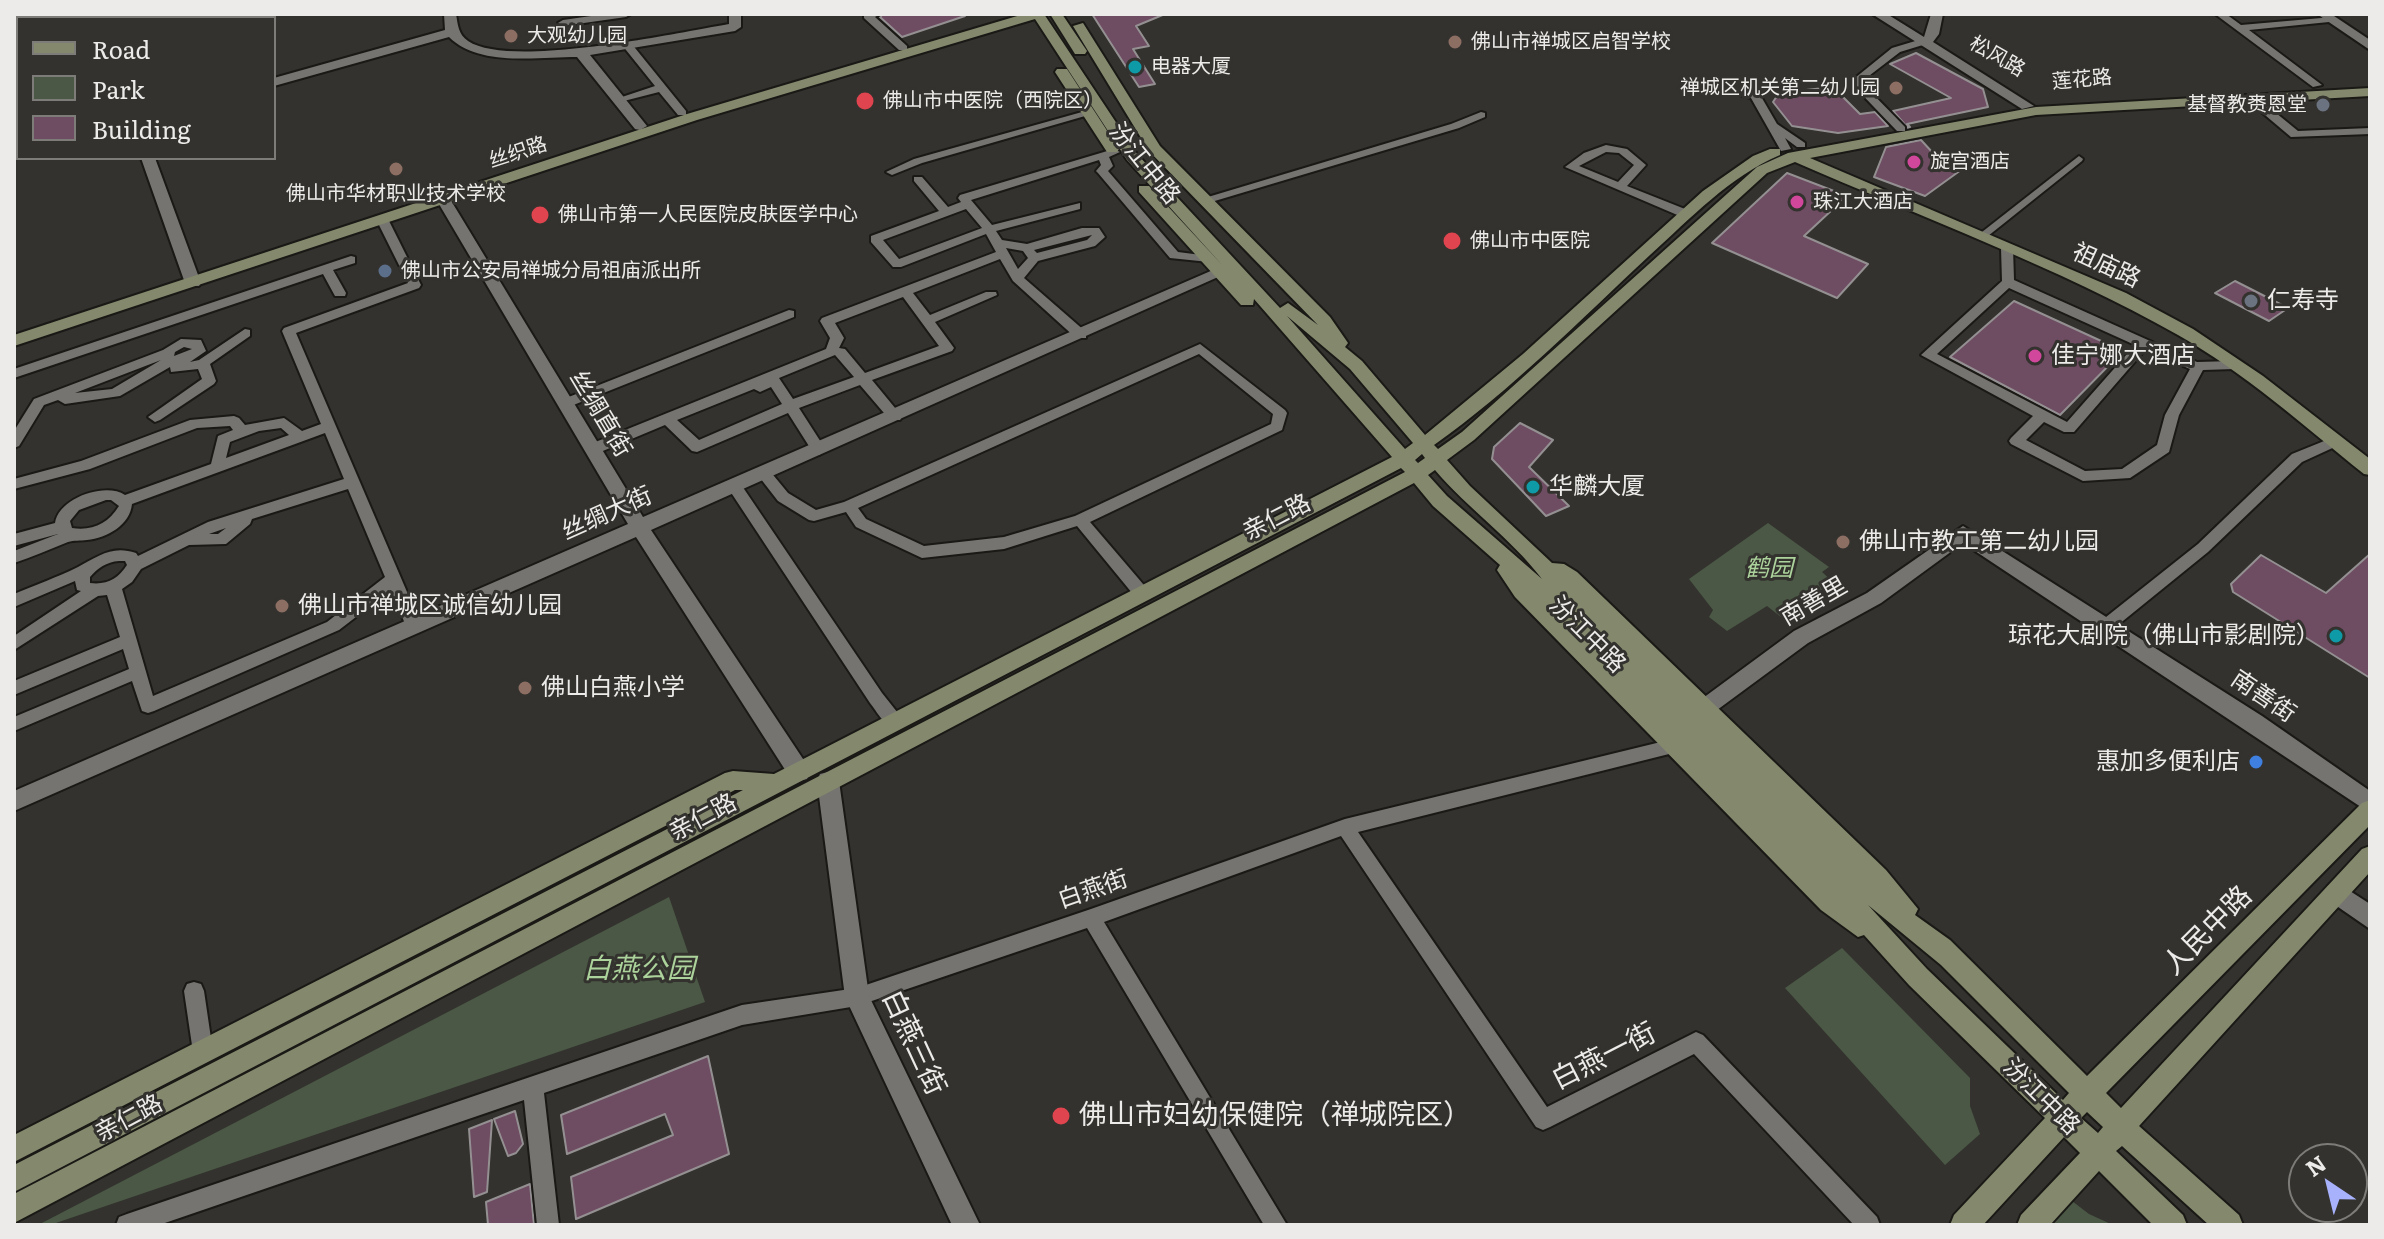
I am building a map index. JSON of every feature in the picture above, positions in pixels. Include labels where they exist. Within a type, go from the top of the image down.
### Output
[{"type":"main road","name":"丝织路","points":[[14,341],[640,126],[1007,14]]},
{"type":"main road","points":[[1072,14],[1154,148],[1324,321],[1356,365]]},
{"type":"main road","name":"丝织路","points":[[14,332],[382,219],[692,117],[840,72],[861,71],[1037,16]]},
{"type":"main road","points":[[1037,16],[1108,154],[1205,259],[1275,328],[1315,356]]},
{"type":"main road","name":"汾江中路","points":[[1037,16],[1132,157],[1315,356],[1440,501],[1555,603],[1845,896],[1918,977],[2173,1225]]},
{"type":"main road","name":"汾江中路","points":[[1037,16],[1143,152],[1298,318],[1356,365],[1463,491],[1536,557],[1557,584],[1698,713],[1864,887],[1948,956],[2122,1128]]},
{"type":"main road","name":"莲花路","points":[[1797,151],[1901,129],[2037,107],[2317,85],[2370,85]]},
{"type":"main road","name":"莲花路","points":[[1797,151],[2037,107],[2370,92]]},
{"type":"main road","points":[[1410,466],[1425,444],[1452,425],[1686,214],[1750,162],[1797,151]]},
{"type":"main road","points":[[1410,466],[1438,460],[1720,206],[1762,170],[1797,151]]},
{"type":"main road","name":"祖庙路","points":[[1797,151],[2123,294],[2190,328],[2262,376],[2370,461]]},
{"type":"main road","name":"祖庙路","points":[[1797,151],[2120,297],[2187,333],[2370,469]]},
{"type":"main road","name":"亲仁路","points":[[14,1179],[1143,595],[1410,466]]},
{"type":"main road","name":"亲仁路","points":[[14,1209],[828,781],[1410,466]]},
{"type":"main road","points":[[1493,550],[1522,592],[1673,746],[1829,902],[1918,977]]},
{"type":"main road","points":[[14,1149],[733,780],[777,784]]},
{"type":"main road","name":"人民中路","points":[[1964,1225],[2063,1118],[2370,810]]},
{"type":"main road","points":[[2031,1225],[2370,856]]},
{"type":"main road","points":[[2122,1128],[2229,1225]]},
{"type":"street","points":[[450,14],[452,32],[465,45],[508,54],[581,53],[735,27],[735,14]]},
{"type":"street","points":[[563,23],[626,14]]},
{"type":"street","points":[[875,14],[868,16],[903,48]]},
{"type":"street","name":"松风路","points":[[1878,14],[2037,107]]},
{"type":"street","points":[[1901,129],[1855,82],[1896,50],[1925,41],[1933,34],[1937,14]]},
{"type":"street","points":[[2220,14],[2317,85]]},
{"type":"street","points":[[2258,14],[2274,25]]},
{"type":"street","points":[[2241,28],[2326,16],[2370,46]]},
{"type":"street","points":[[276,81],[452,32]]},
{"type":"street","points":[[627,45],[682,113]]},
{"type":"street","points":[[581,53],[640,126]]},
{"type":"street","points":[[620,101],[661,88]]},
{"type":"street","points":[[1741,94],[1755,95],[1772,124],[1797,151]]},
{"type":"street","points":[[2250,97],[2295,135],[2370,131]]},
{"type":"street","points":[[892,172],[918,161],[1086,114]]},
{"type":"street","points":[[1204,200],[1455,126],[1481,115]]},
{"type":"street","points":[[1620,187],[1640,165],[1633,155],[1610,146],[1589,152],[1571,167],[1686,214]]},
{"type":"street","points":[[1081,335],[1017,278],[989,229],[964,198],[1108,154]]},
{"type":"street","points":[[1985,234],[2079,159]]},
{"type":"street","points":[[149,160],[191,279]]},
{"type":"street","points":[[918,179],[946,212]]},
{"type":"street","name":"丝绸直街","points":[[443,199],[640,528],[799,772]]},
{"type":"street","points":[[968,204],[875,239],[897,264],[989,229],[1076,206]]},
{"type":"street","points":[[382,219],[415,285],[289,331],[414,627]]},
{"type":"street","points":[[593,449],[831,352],[837,338],[827,321],[906,292],[1000,248],[1030,253],[1017,278]]},
{"type":"street","points":[[2007,248],[2008,282],[1928,355],[2069,429],[2143,344]]},
{"type":"street","points":[[14,374],[351,260]]},
{"type":"street","points":[[326,268],[340,293]]},
{"type":"street","name":"丝绸大街","points":[[14,801],[1219,273]]},
{"type":"street","points":[[2008,282],[2198,366],[2234,365]]},
{"type":"street","points":[[671,423],[697,447],[792,406],[947,348],[906,292]]},
{"type":"street","points":[[927,321],[991,295]]},
{"type":"street","points":[[566,403],[789,314]]},
{"type":"street","points":[[172,321],[176,369],[203,363],[245,333]]},
{"type":"street","points":[[764,474],[783,497],[814,516],[849,506],[1200,348],[1280,413],[1277,427],[1080,520],[1004,543],[922,552],[861,523],[849,506]]},
{"type":"street","points":[[840,352],[895,417]]},
{"type":"street","points":[[14,443],[39,402],[175,353]]},
{"type":"street","points":[[155,417],[209,381],[203,363]]},
{"type":"street","points":[[2042,415],[2016,441],[2083,476],[2125,474],[2164,448],[2172,415],[2198,366]]},
{"type":"street","points":[[632,438],[774,381],[819,450]]},
{"type":"street","points":[[14,484],[85,465],[195,423],[234,421],[243,432]]},
{"type":"street","points":[[217,468],[223,439],[284,423],[300,437]]},
{"type":"street","points":[[124,501],[329,426]]},
{"type":"street","points":[[2107,625],[2203,548],[2297,458],[2334,442]]},
{"type":"street","points":[[14,644],[95,590],[113,587],[128,577],[135,565],[186,540],[221,540],[252,514],[353,482]]},
{"type":"street","points":[[735,487],[876,698],[896,722]]},
{"type":"street","points":[[14,540],[66,531],[91,534],[118,519],[126,506],[124,501],[114,495],[105,495],[83,501],[66,513],[66,531]]},
{"type":"street","points":[[1080,520],[1143,595]]},
{"type":"street","points":[[14,557],[66,531]]},
{"type":"street","name":"南善街","points":[[1963,533],[2107,625],[2370,803]]},
{"type":"street","name":"南善里","points":[[1698,713],[1801,637],[1874,598],[1963,533]]},
{"type":"street","points":[[91,534],[101,559]]},
{"type":"street","points":[[14,601],[86,570],[101,559],[125,555],[134,560],[135,565]]},
{"type":"street","points":[[86,570],[82,576],[83,586],[95,590]]},
{"type":"street","points":[[113,587],[148,706],[333,626],[394,579]]},
{"type":"street","points":[[14,688],[129,640]]},
{"type":"street","points":[[14,724],[138,672]]},
{"type":"street","name":"白燕街","points":[[127,1225],[742,1015],[857,997],[1345,827],[1673,746]]},
{"type":"street","name":"白燕三街","points":[[828,781],[857,997],[966,1225]]},
{"type":"street","name":"白燕一街","points":[[1345,827],[1543,1120],[1696,1042],[1869,1225]]},
{"type":"street","points":[[2336,893],[2370,918]]},
{"type":"street","points":[[1091,918],[1276,1225]]},
{"type":"street","points":[[194,991],[203,1052]]},
{"type":"street","points":[[533,1086],[548,1225]]},
{"type":"green space","name":"鹤园","points":[[1768,523],[1829,567],[1822,572],[1833,582],[1781,617],[1767,606],[1727,631],[1709,617],[1713,610],[1689,579]]},
{"type":"green space","name":"白燕公园","points":[[669,897],[705,1002],[50,1225],[38,1225]]},
{"type":"green space","points":[[1842,948],[1970,1078],[1970,1106],[1980,1134],[1945,1165],[1785,988]]},
{"type":"green space","points":[[2072,1201],[2089,1214],[2113,1225],[2050,1225]]},
{"type":"building","points":[[883,14],[965,16],[902,37],[880,17]]},
{"type":"building","points":[[1092,14],[1165,14],[1136,26],[1149,46],[1133,49],[1155,84],[1139,87]]},
{"type":"building","points":[[1916,53],[1983,89],[1988,107],[1907,124],[1908,128],[1893,111],[1951,98],[1890,64]]},
{"type":"building","points":[[1833,87],[1860,114],[1875,112],[1888,126],[1838,133],[1792,126],[1773,102],[1779,93]]},
{"type":"building","name":"旋宫酒店","points":[[1921,140],[1933,153],[1961,170],[1925,196],[1874,177],[1886,147]]},
{"type":"building","points":[[1787,173],[1847,196],[1804,236],[1868,264],[1837,298],[1712,243]]},
{"type":"building","name":"仁寿寺","points":[[2235,281],[2288,308],[2269,321],[2215,293]]},
{"type":"building","name":"佳宁娜大酒店","points":[[2014,301],[2123,351],[2060,415],[1950,357]]},
{"type":"building","name":"华麟大厦","points":[[1520,423],[1553,440],[1529,467],[1569,506],[1546,516],[1492,459],[1494,447]]},
{"type":"building","name":"琼花大剧院（佛山市影剧院）","points":[[2370,554],[2370,678],[2233,592],[2231,584],[2261,555],[2326,593]]},
{"type":"building","points":[[708,1056],[729,1154],[576,1219],[571,1177],[673,1135],[665,1114],[567,1154],[561,1115]]},
{"type":"building","points":[[515,1111],[523,1144],[516,1153],[508,1156],[494,1119]]},
{"type":"building","points":[[492,1120],[487,1192],[474,1197],[469,1129]]},
{"type":"building","points":[[530,1184],[534,1225],[488,1225],[486,1202]]},
{"type":"place","name":"大观幼儿园","points":[[511,36]]},
{"type":"place","name":"佛山市禅城区启智学校","points":[[1455,42]]},
{"type":"place","name":"电器大厦","points":[[1135,67]]},
{"type":"place","name":"禅城区机关第二幼儿园","points":[[1896,88]]},
{"type":"place","name":"佛山市中医院（西院区）","points":[[865,101]]},
{"type":"place","name":"基督教赉恩堂","points":[[2323,105]]},
{"type":"place","name":"旋宫酒店","points":[[1914,162]]},
{"type":"place","name":"佛山市华材职业技术学校","points":[[396,169]]},
{"type":"place","name":"珠江大酒店","points":[[1797,202]]},
{"type":"place","name":"佛山市第一人民医院皮肤医学中心","points":[[540,215]]},
{"type":"place","name":"佛山市中医院","points":[[1452,241]]},
{"type":"place","name":"佛山市公安局禅城分局祖庙派出所","points":[[385,271]]},
{"type":"place","name":"仁寿寺","points":[[2251,301]]},
{"type":"place","name":"佳宁娜大酒店","points":[[2035,356]]},
{"type":"place","name":"华麟大厦","points":[[1533,487]]},
{"type":"place","name":"佛山市教工第二幼儿园","points":[[1843,542]]},
{"type":"place","name":"佛山市禅城区诚信幼儿园","points":[[282,606]]},
{"type":"place","name":"琼花大剧院（佛山市影剧院）","points":[[2336,636]]},
{"type":"place","name":"佛山白燕小学","points":[[525,688]]},
{"type":"place","name":"惠加多便利店","points":[[2256,762]]},
{"type":"place","name":"佛山市妇幼保健院（禅城院区）","points":[[1061,1116]]}]
